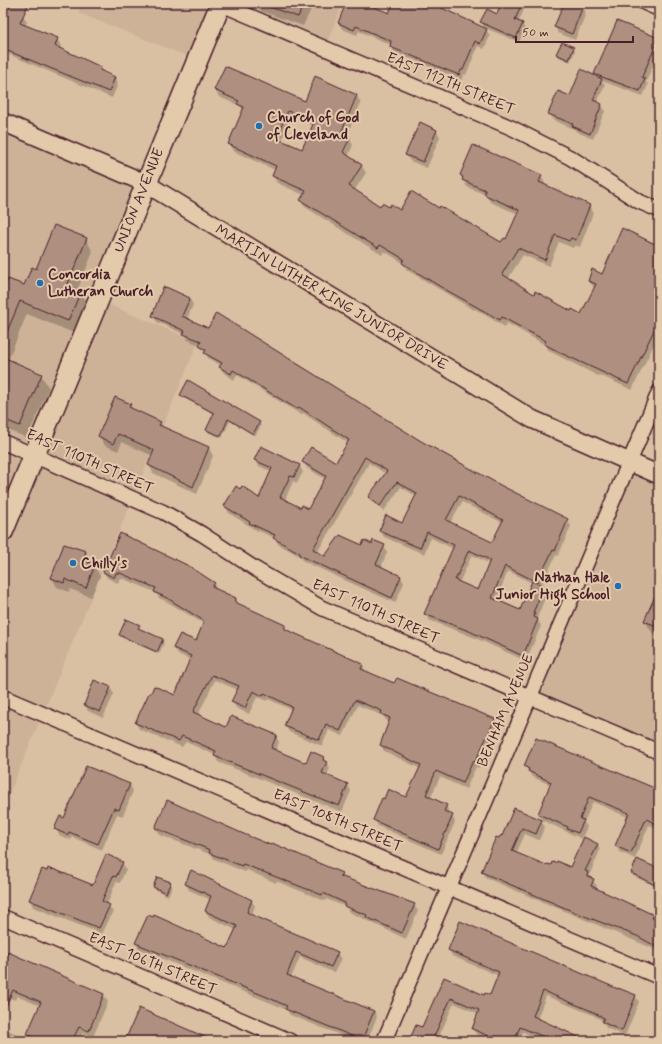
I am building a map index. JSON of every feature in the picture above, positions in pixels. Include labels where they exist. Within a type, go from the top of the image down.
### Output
[{"type":"main road","name":"UNION AVENUE","points":[[3,531],[145,183],[221,3]]},
{"type":"street","name":"EAST 112TH STREET","points":[[221,3],[512,128],[571,158],[640,202],[659,210]]},
{"type":"street","points":[[645,3],[659,9]]},
{"type":"street","name":"MARTIN LUTHER KING JUNIOR DRIVE","points":[[3,122],[145,183],[532,419],[659,475]]},
{"type":"street","name":"BENHAM AVENUE","points":[[384,1041],[659,392]]},
{"type":"street","name":"EAST 110TH STREET","points":[[3,442],[163,512],[202,534],[256,570],[322,608],[659,752]]},
{"type":"street","name":"EAST 108TH STREET","points":[[3,696],[659,977]]},
{"type":"street","name":"EAST 106TH STREET","points":[[3,917],[290,1041]]},
{"type":"shaded area","points":[[82,3],[343,3],[325,48],[221,4],[197,60],[78,13]]},
{"type":"shaded area","points":[[3,122],[145,183],[98,300],[198,342],[3,809]]},
{"type":"shaded area","name":"Nathan Hale Junior High School","points":[[629,463],[659,475],[659,752],[529,696]]},
{"type":"building","points":[[6,3],[29,3],[20,23],[58,38],[55,46],[101,67],[100,70],[115,77],[109,92],[3,49],[3,9]]},
{"type":"building","points":[[265,3],[304,3],[298,17],[264,5]]},
{"type":"building","points":[[346,3],[365,3],[389,13],[393,3],[431,3],[487,29],[480,44],[475,41],[463,70],[461,70],[459,75],[390,47],[391,41],[356,26],[354,30],[338,23]]},
{"type":"building","points":[[501,3],[522,3],[515,20],[523,23],[516,38],[480,22],[487,9],[497,14]]},
{"type":"building","points":[[564,3],[577,3],[583,6],[572,34],[554,27]]},
{"type":"building","points":[[617,21],[659,38],[642,77],[645,79],[640,91],[594,74]]},
{"type":"building","points":[[562,42],[574,47],[569,60],[556,54]]},
{"type":"building","points":[[225,66],[305,101],[315,76],[357,95],[341,133],[350,138],[343,152],[362,165],[349,186],[380,206],[382,203],[389,207],[391,204],[400,210],[411,191],[439,208],[440,206],[501,242],[504,238],[506,239],[519,210],[485,195],[485,190],[462,180],[463,177],[460,175],[473,145],[542,175],[539,182],[590,205],[576,240],[571,238],[569,241],[555,235],[545,260],[518,248],[502,274],[534,294],[535,291],[571,311],[572,309],[581,314],[596,284],[588,281],[592,269],[602,274],[622,228],[659,246],[659,320],[628,384],[563,354],[544,344],[546,341],[502,317],[500,320],[439,286],[402,263],[404,259],[380,245],[378,248],[300,200],[306,191],[272,176],[276,166],[228,144],[244,107],[237,104],[239,101],[214,90]],"holes":[[[288,111],[314,122],[302,149],[276,138]]]},
{"type":"building","points":[[581,69],[602,79],[593,100],[602,104],[590,134],[572,126],[573,124],[548,114],[558,91],[570,96]]},
{"type":"building","points":[[420,122],[437,130],[423,162],[405,155]]},
{"type":"building","points":[[54,225],[87,238],[67,286],[81,291],[68,321],[20,301],[3,341],[3,290],[8,279],[24,285],[32,267],[36,269]]},
{"type":"building","points":[[163,287],[190,298],[182,316],[208,328],[216,313],[421,441],[502,486],[568,519],[555,551],[553,550],[537,582],[505,566],[492,598],[520,610],[532,581],[544,586],[533,613],[535,614],[534,617],[538,619],[523,656],[469,631],[424,614],[454,545],[427,532],[420,548],[379,531],[386,515],[402,523],[417,493],[397,482],[380,506],[368,497],[387,471],[365,457],[313,549],[325,556],[340,535],[362,545],[364,540],[372,544],[373,540],[385,545],[376,564],[401,576],[392,598],[299,555],[300,553],[273,538],[275,535],[249,523],[250,522],[224,506],[236,486],[240,489],[242,486],[259,498],[272,468],[254,460],[261,446],[300,465],[294,477],[290,476],[280,497],[301,508],[302,505],[308,509],[326,476],[302,462],[311,447],[336,462],[349,440],[299,407],[298,409],[295,408],[233,370],[231,374],[219,367],[222,363],[204,353],[206,350],[199,346],[201,341],[183,334],[185,331],[152,316]],"holes":[[[459,496],[503,520],[492,542],[446,520]],[[469,550],[490,560],[478,590],[455,580]]]},
{"type":"building","points":[[3,357],[42,374],[20,426],[3,419]]},
{"type":"building","points":[[188,380],[260,422],[253,434],[228,419],[221,436],[206,430],[214,413],[180,395]]},
{"type":"building","points":[[115,397],[131,404],[129,407],[161,422],[159,425],[209,447],[193,487],[148,465],[154,450],[118,434],[113,444],[98,436]]},
{"type":"building","points":[[120,533],[189,566],[215,583],[212,587],[236,598],[235,602],[285,625],[285,629],[363,664],[361,669],[394,683],[397,678],[495,719],[475,762],[473,761],[463,783],[436,771],[426,795],[447,805],[444,811],[453,815],[438,849],[373,820],[382,798],[384,799],[388,789],[406,797],[421,765],[380,745],[390,718],[381,714],[382,711],[355,700],[340,731],[326,724],[319,740],[284,726],[292,707],[264,693],[263,696],[253,691],[245,708],[231,702],[239,686],[212,675],[193,712],[226,727],[231,716],[277,735],[271,748],[306,763],[311,751],[324,757],[323,760],[327,762],[322,773],[348,784],[339,806],[214,756],[216,751],[182,736],[179,741],[135,723],[149,693],[151,693],[154,686],[175,695],[191,656],[173,648],[180,634],[196,641],[204,621],[167,598],[154,592],[156,588],[120,573],[116,573],[114,578],[103,572]]},
{"type":"building","name":"Chilly's","points":[[64,544],[86,551],[83,560],[95,565],[86,588],[65,579],[64,583],[51,578]]},
{"type":"building","points":[[659,587],[659,627],[644,621]]},
{"type":"building","points":[[126,619],[140,625],[138,628],[163,639],[157,652],[119,635]]},
{"type":"building","points":[[94,680],[111,687],[100,712],[84,705]]},
{"type":"building","points":[[536,738],[659,790],[659,825],[646,819],[631,853],[615,846],[629,813],[589,797],[580,819],[584,820],[578,833],[538,814],[551,782],[528,771],[529,769],[524,766]]},
{"type":"building","points":[[86,766],[130,784],[119,810],[114,808],[98,844],[69,832],[68,835],[54,829],[60,816],[64,818]]},
{"type":"building","points":[[167,800],[246,835],[271,845],[272,843],[342,873],[340,876],[415,904],[402,933],[366,917],[367,915],[344,906],[345,903],[323,893],[322,895],[243,864],[242,866],[209,853],[210,850],[155,828]]},
{"type":"building","points":[[514,808],[542,820],[536,834],[522,828],[512,851],[546,865],[551,865],[552,862],[556,863],[557,861],[570,867],[584,837],[598,844],[585,871],[588,872],[587,876],[594,879],[591,886],[654,915],[652,918],[659,921],[659,948],[637,936],[579,914],[481,872],[496,837],[499,838],[501,835],[502,836]]},
{"type":"building","points":[[106,854],[123,862],[116,877],[113,876],[102,901],[110,905],[99,928],[29,900],[42,869],[47,871],[48,868],[53,869],[93,885]]},
{"type":"building","points":[[637,859],[659,869],[659,887],[631,873]]},
{"type":"building","points":[[191,870],[252,900],[247,912],[250,914],[338,952],[331,967],[296,952],[287,975],[374,1011],[362,1040],[285,1009],[287,1006],[267,997],[135,943],[148,915],[153,917],[154,915],[227,948],[237,926],[205,911],[211,896],[185,884]]},
{"type":"building","points":[[157,877],[171,882],[166,893],[153,887]]},
{"type":"building","points":[[460,921],[618,989],[636,995],[622,1031],[602,1022],[604,1018],[589,1010],[543,991],[533,1016],[587,1041],[554,1041],[520,1027],[514,1041],[501,1041],[472,1029],[479,1010],[451,998],[432,1041],[409,1041],[416,1025],[422,1027],[444,977],[484,995],[485,993],[490,995],[499,972],[448,950]]},
{"type":"building","points":[[8,952],[104,994],[89,1031],[79,1027],[72,1041],[42,1041],[27,1034],[41,1002],[13,990],[3,1013],[3,964]]},
{"type":"building","points":[[139,1008],[157,1016],[214,1041],[125,1041]]},
{"type":"place","name":"Church of God of Cleveland","points":[[259,126]]},
{"type":"place","name":"Concordia Lutheran Church","points":[[40,283]]},
{"type":"place","name":"Chilly's","points":[[73,563]]},
{"type":"place","name":"Nathan Hale Junior High School","points":[[618,586]]}]
